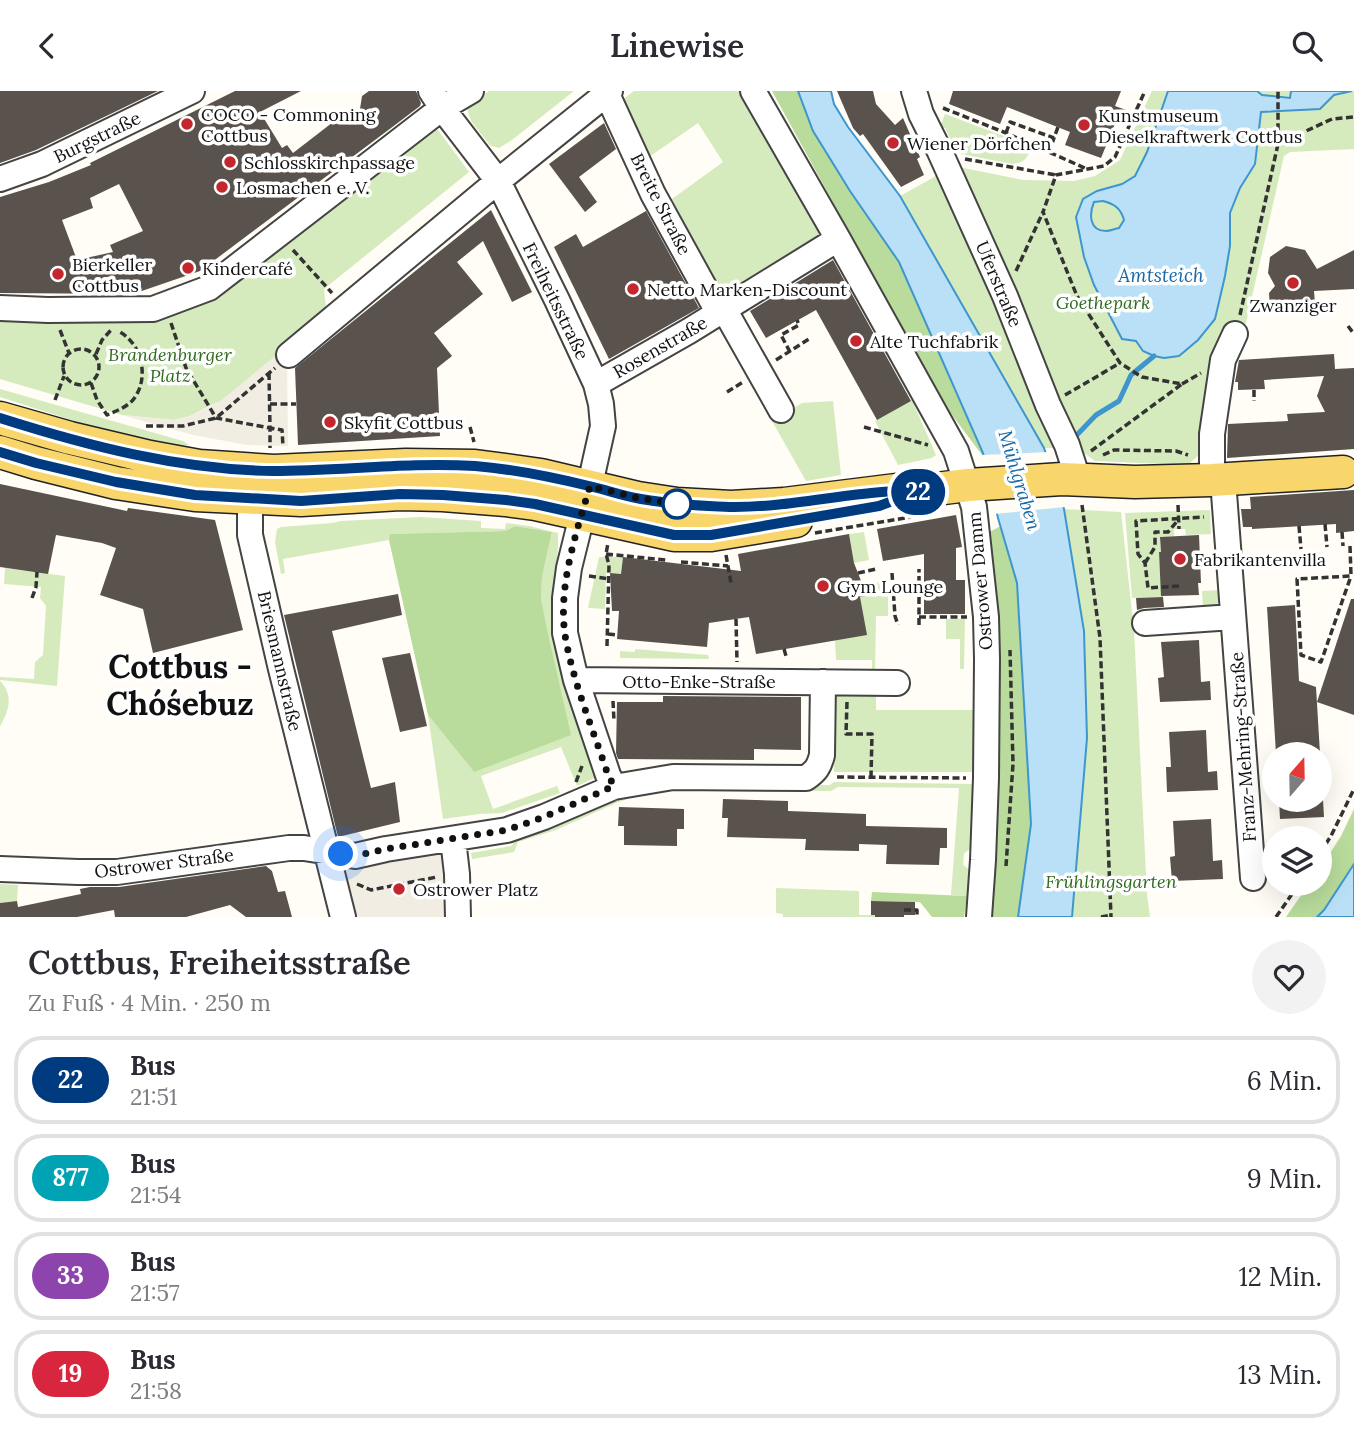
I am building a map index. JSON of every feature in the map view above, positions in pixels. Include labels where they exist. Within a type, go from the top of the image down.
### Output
[{"type":"main road","points":[[0,418],[150,457],[199,466],[250,484]]},
{"type":"main road","points":[[0,452],[116,482],[195,495],[250,484],[299,470],[406,465],[475,466],[541,475],[586,500],[638,498],[677,504],[731,507],[920,491],[1074,469],[1135,481],[1215,473],[1349,472]]},
{"type":"street","name":"Burgstraße","points":[[0,179],[43,164],[192,91]]},
{"type":"street","points":[[0,308],[153,309],[209,288],[280,235],[437,99],[471,91]]},
{"type":"street","name":"Ostrower Damm","points":[[753,91],[956,451],[978,484],[974,507],[986,617],[988,698],[979,917]]},
{"type":"street","name":"Uferstraße","points":[[914,91],[920,114],[1005,296],[1074,469]]},
{"type":"street","points":[[289,355],[608,92]]},
{"type":"street","name":"Breite Straße","points":[[608,92],[653,194],[721,310]]},
{"type":"street","name":"Freiheitsstraße","points":[[437,99],[498,181],[596,384],[603,426],[586,500]]},
{"type":"street","name":"Rosenstraße","points":[[596,384],[838,239]]},
{"type":"street","name":"Rosenstraße","points":[[721,310],[781,410]]},
{"type":"street","name":"Franz-Mehring-Straße","points":[[1235,334],[1223,360],[1212,434],[1215,473],[1225,516],[1252,878]]},
{"type":"street","name":"Briesmannstraße","points":[[250,484],[250,535],[327,851]]},
{"type":"street","points":[[586,500],[569,568],[565,598],[565,633],[576,680],[614,786]]},
{"type":"street","points":[[1145,622],[1233,617]]},
{"type":"street","name":"Otto-Enke-Straße","points":[[576,680],[886,683]]},
{"type":"street","points":[[343,917],[327,851],[355,856],[507,830],[614,786],[673,778],[806,778],[816,771],[822,755],[823,682]]},
{"type":"street","points":[[453,839],[458,917]]},
{"type":"street","name":"Ostrower Straße","points":[[0,869],[117,871],[289,848],[327,851]]},
{"type":"path","points":[[965,159],[1056,175],[1104,166],[1115,156],[1144,91]]},
{"type":"path","points":[[1235,334],[1278,144],[1278,93]]},
{"type":"path","points":[[946,109],[1089,169]]},
{"type":"path","points":[[1278,144],[1332,119],[1354,117]]},
{"type":"path","points":[[1006,133],[1010,122],[1054,138]]},
{"type":"path","points":[[1049,152],[1058,127]]},
{"type":"path","points":[[1005,296],[1043,212],[1056,175]]},
{"type":"path","points":[[1043,212],[1077,296],[1120,363],[1142,377],[1182,384],[1074,469]]},
{"type":"path","points":[[280,235],[329,290]]},
{"type":"path","points":[[165,304],[186,368],[216,418]]},
{"type":"path","points":[[790,352],[781,335],[799,325],[797,320]]},
{"type":"path","points":[[1348,326],[1354,334]]},
{"type":"path","points":[[91,383],[97,400],[107,415],[125,407],[134,399],[142,377],[142,362],[138,349],[128,336],[113,328],[99,328]]},
{"type":"path","points":[[55,400],[64,375],[64,360],[69,353],[77,349],[96,354],[100,365],[91,383],[74,384],[64,375]]},
{"type":"path","points":[[216,418],[289,355]]},
{"type":"path","points":[[1048,405],[1120,363]]},
{"type":"path","points":[[269,373],[270,442]]},
{"type":"path","points":[[1254,390],[1254,401]]},
{"type":"path","points":[[270,404],[296,404]]},
{"type":"path","points":[[146,426],[183,426],[216,418],[282,430],[283,447]]},
{"type":"path","points":[[470,426],[475,447]]},
{"type":"path","points":[[864,427],[929,446]]},
{"type":"path","points":[[1074,469],[1114,450],[1175,451],[1198,459],[1215,473]]},
{"type":"path","points":[[1074,469],[1100,638],[1111,916],[1101,917]]},
{"type":"path","points":[[1178,511],[1179,529]]},
{"type":"path","points":[[1179,586],[1148,588],[1145,563],[1138,554],[1136,521],[1225,516]]},
{"type":"path","points":[[1145,563],[1155,547],[1155,532],[1168,531],[1178,519]]},
{"type":"path","points":[[1325,524],[1327,547]]},
{"type":"path","points":[[1299,526],[1301,549]]},
{"type":"path","points":[[1342,532],[1343,546]]},
{"type":"path","points":[[604,543],[609,538],[606,554],[610,579],[607,646]]},
{"type":"path","points":[[1350,546],[1351,576],[1321,662],[1301,655],[1297,579],[1351,576]]},
{"type":"path","points":[[725,550],[731,583]]},
{"type":"path","points":[[591,568],[589,576],[610,579]]},
{"type":"path","points":[[858,573],[876,569]]},
{"type":"path","points":[[919,569],[922,595],[919,625]]},
{"type":"path","points":[[32,598],[37,572]]},
{"type":"path","points":[[892,573],[898,625]]},
{"type":"path","points":[[919,617],[973,617]]},
{"type":"path","points":[[736,619],[737,682]]},
{"type":"path","points":[[608,634],[617,635]]},
{"type":"path","points":[[784,649],[786,656]]},
{"type":"path","points":[[847,692],[846,734],[872,734],[871,777]]},
{"type":"path","points":[[831,777],[969,778]]},
{"type":"path","points":[[1332,834],[1354,789]]},
{"type":"path","points":[[351,881],[371,890],[457,874]]},
{"type":"path","points":[[1276,917],[1291,896]]},
{"type":"path","points":[[904,910],[917,910],[917,917]]},
{"type":"green space","points":[[489,91],[574,91],[499,148],[489,144],[471,121],[467,109],[472,101]]},
{"type":"green space","points":[[634,91],[742,91],[823,240],[724,297],[672,199],[723,162],[698,123],[649,157],[622,100]]},
{"type":"green space","points":[[772,91],[798,91],[813,131],[899,262],[982,455],[943,403]]},
{"type":"green space","name":"Goethepark","points":[[1152,91],[1354,91],[1354,149],[1290,152],[1284,156],[1246,323],[1217,346],[1207,380],[1201,453],[1188,465],[1095,461],[1077,448],[1044,448],[900,196],[954,166],[1023,180],[1074,181],[1095,176],[1120,160]]},
{"type":"green space","points":[[945,114],[1027,145],[1029,153],[1024,160],[1012,164],[961,154],[941,124]]},
{"type":"green space","name":"Brandenburger Platz","points":[[432,122],[469,172],[324,289],[326,307],[278,354],[221,401],[190,416],[174,420],[122,415],[0,379],[0,313],[154,311]]},
{"type":"green space","points":[[0,389],[183,441],[189,445],[176,446],[99,429],[0,397]]},
{"type":"green space","points":[[912,400],[936,455],[898,465],[875,421]]},
{"type":"green space","points":[[833,401],[841,475],[806,481],[772,421],[802,403]]},
{"type":"green space","name":"Frühlingsgarten","points":[[1064,509],[1121,512],[1134,630],[1150,917],[1072,917],[1087,738],[1084,631]]},
{"type":"green space","points":[[1210,510],[1211,534],[1186,535],[1185,529],[1174,529],[1174,536],[1160,537],[1163,597],[1132,598],[1125,513]]},
{"type":"green space","points":[[421,517],[481,521],[481,528],[505,529],[506,523],[558,533],[555,594],[599,776],[577,786],[561,747],[481,776],[493,809],[557,786],[560,793],[502,813],[443,819],[428,715],[474,772],[545,625],[541,599],[542,577],[552,532],[515,526],[505,531],[391,534],[389,540],[283,559],[285,573],[281,574],[275,542],[277,529],[281,527]]},
{"type":"green space","points":[[515,526],[552,532],[542,577],[541,599],[571,735],[474,772],[428,715],[389,540],[390,534],[505,531]]},
{"type":"green space","points":[[1001,526],[1017,582],[1031,824],[1018,917],[993,917],[990,901],[998,747],[996,592],[987,533]]},
{"type":"green space","points":[[864,532],[869,560],[854,563],[849,534]]},
{"type":"green space","points":[[599,557],[623,557],[621,574],[606,573],[605,609],[588,608]]},
{"type":"green space","points":[[5,568],[65,576],[57,686],[0,680],[0,677],[34,679],[35,662],[43,655],[46,606],[40,598],[41,587],[4,584]]},
{"type":"green space","points":[[888,582],[888,616],[876,616],[875,673],[872,674],[872,660],[836,660],[835,640],[857,584]]},
{"type":"green space","points":[[1221,590],[1217,604],[1203,609],[1202,591]]},
{"type":"green space","points":[[946,619],[965,619],[964,669],[960,669],[960,639],[946,639]]},
{"type":"green space","points":[[635,649],[708,655],[709,659],[620,658],[620,651],[635,652]]},
{"type":"green space","points":[[0,681],[7,692],[9,703],[0,726]]},
{"type":"green space","points":[[835,695],[876,696],[876,710],[973,710],[973,772],[834,772]]},
{"type":"green space","points":[[834,782],[973,784],[971,849],[964,853],[963,865],[970,870],[967,896],[951,895],[959,788],[712,790],[716,784],[830,785]]},
{"type":"green space","points":[[691,785],[694,791],[662,791],[633,797],[556,830],[518,842],[514,852],[472,859],[471,853],[511,846],[512,838],[614,797]]},
{"type":"green space","points":[[1354,809],[1354,864],[1324,910],[1317,917],[1286,917],[1301,896],[1332,896],[1332,850]]},
{"type":"green space","points":[[0,884],[18,885],[17,901],[0,903]]},
{"type":"green space","points":[[776,888],[859,891],[859,915],[875,917],[783,917],[783,914],[776,913]]},
{"type":"green space","points":[[872,892],[967,896],[964,917],[932,917],[920,902],[871,901]]},
{"type":"shaded area","points":[[278,354],[287,364],[288,446],[247,445],[193,435],[122,415],[174,420],[190,416],[221,401]]},
{"type":"shaded area","name":"Ostrower Platz","points":[[430,845],[448,854],[452,917],[352,917],[339,856]]},
{"type":"water","name":"Mühlgraben","points":[[798,91],[831,91],[834,104],[848,127],[900,196],[1044,448],[1064,509],[1084,631],[1087,738],[1072,917],[1018,917],[1031,824],[1017,583],[983,453],[899,262],[813,131]]},
{"type":"water","name":"Amtsteich","points":[[1168,91],[1257,91],[1262,95],[1290,98],[1291,91],[1352,91],[1334,95],[1320,109],[1261,112],[1255,164],[1240,188],[1230,213],[1230,246],[1215,319],[1198,340],[1179,356],[1164,358],[1143,351],[1136,341],[1122,339],[1094,285],[1084,257],[1076,217],[1083,199],[1135,176],[1147,152]],"holes":[[[1103,201],[1119,210],[1124,220],[1119,228],[1108,231],[1093,225],[1091,216],[1094,202]]]},
{"type":"water","points":[[1354,864],[1354,917],[1317,917],[1324,910]]},
{"type":"pier","points":[[1049,452],[1065,507],[994,514],[982,455]]},
{"type":"building","points":[[0,91],[158,91],[36,150],[0,163]]},
{"type":"building","points":[[235,91],[301,91],[260,112],[282,148],[287,145],[293,153],[337,119],[340,122],[360,109],[362,96],[369,91],[416,91],[421,103],[200,271],[133,294],[0,293],[0,197],[49,182],[91,165],[90,163]],"holes":[[[119,184],[143,231],[110,245],[113,252],[77,260],[62,220],[93,208],[90,198]]]},
{"type":"building","points":[[837,91],[873,91],[876,104],[895,125],[903,118],[920,157],[917,159],[924,175],[901,187],[863,134],[860,136],[853,128]]},
{"type":"building","name":"Kunstmuseum Dieselkraftwerk Cottbus","points":[[953,91],[1121,91],[1115,106],[1137,114],[1115,124],[1101,158],[1065,145],[1070,132],[1007,107],[1000,124],[949,104]]},
{"type":"building","points":[[604,123],[616,149],[579,177],[597,202],[585,212],[549,164]]},
{"type":"building","points":[[491,210],[532,292],[512,302],[483,241],[457,262],[483,294],[434,333],[452,356],[437,368],[440,436],[298,445],[295,368]]},
{"type":"building","name":"Netto Marken-Discount","points":[[646,211],[699,308],[609,359],[554,247],[576,234],[583,247]]},
{"type":"building","points":[[1286,246],[1305,250],[1317,269],[1354,250],[1354,289],[1314,291],[1315,304],[1270,309],[1269,293],[1275,286],[1268,273],[1270,257]]},
{"type":"building","name":"Alte Tuchfabrik","points":[[833,260],[911,401],[877,420],[816,310],[766,338],[750,311]]},
{"type":"building","points":[[1334,354],[1335,369],[1354,368],[1354,449],[1227,458],[1228,424],[1288,421],[1287,414],[1325,412],[1317,396],[1324,376],[1264,380],[1265,389],[1238,390],[1238,382],[1235,382],[1239,360]]},
{"type":"building","points":[[0,484],[127,511],[128,508],[215,520],[243,630],[153,653],[143,609],[100,595],[116,548],[102,543],[56,535],[48,574],[0,567]]},
{"type":"building","points":[[1354,490],[1354,531],[1336,533],[1336,524],[1252,529],[1243,527],[1241,509],[1251,509],[1250,497]]},
{"type":"building","points":[[956,515],[962,547],[956,548],[956,580],[965,580],[965,614],[924,614],[924,554],[883,561],[877,529]]},
{"type":"building","points":[[849,534],[854,563],[867,596],[860,597],[867,635],[756,654],[749,617],[709,623],[707,647],[617,639],[619,611],[612,611],[610,573],[621,574],[623,557],[741,571],[738,554]]},
{"type":"building","name":"Fabrikantenvilla","points":[[1199,535],[1199,595],[1161,596],[1160,537]]},
{"type":"building","points":[[398,594],[402,615],[332,631],[371,788],[395,782],[400,822],[338,837],[284,615]]},
{"type":"building","points":[[1163,597],[1164,607],[1137,610],[1136,598]]},
{"type":"building","points":[[1351,599],[1354,599],[1354,715],[1317,702]]},
{"type":"building","points":[[1295,605],[1299,681],[1316,687],[1319,742],[1275,742],[1267,607]]},
{"type":"building","points":[[1199,640],[1201,682],[1210,681],[1211,700],[1160,702],[1158,678],[1164,677],[1161,642]]},
{"type":"building","points":[[410,653],[427,726],[400,732],[382,658]]},
{"type":"building","points":[[663,696],[801,697],[801,750],[754,749],[754,760],[618,759],[617,702],[663,702]]},
{"type":"building","points":[[1206,730],[1208,772],[1217,771],[1218,790],[1167,792],[1166,767],[1171,767],[1169,732]]},
{"type":"building","points":[[723,799],[788,801],[788,811],[866,814],[866,826],[947,828],[947,848],[940,848],[939,865],[886,864],[887,845],[859,844],[859,851],[805,850],[806,839],[727,837],[728,818],[722,818]]},
{"type":"building","points":[[619,807],[684,809],[684,829],[677,829],[677,846],[624,845],[624,826],[618,826]]},
{"type":"building","points":[[1280,812],[1324,812],[1324,817],[1280,819]]},
{"type":"building","points":[[1211,819],[1213,861],[1222,860],[1223,879],[1172,881],[1170,857],[1175,856],[1173,821]]},
{"type":"building","points":[[266,866],[272,871],[278,892],[285,891],[292,917],[246,917],[230,905],[186,917],[115,917],[114,910],[77,917],[0,917],[0,903],[17,901],[18,907],[81,894],[80,889],[90,887],[119,887]]},
{"type":"building","points":[[871,901],[915,902],[915,915],[875,917],[871,915]]},
{"type":"waterway","points":[[1073,439],[1096,415],[1119,401],[1131,375],[1154,356]]},
{"type":"bus line","name":"22","points":[[0,418],[150,457],[199,466],[274,471],[406,465],[475,466],[541,475],[638,498],[677,504],[731,507],[920,491],[879,506],[711,535],[674,535],[506,500],[400,494],[301,501],[195,495],[116,482],[0,452]]},
{"type":"place","name":"COCO - Commoning Cottbus","points":[[187,124]]},
{"type":"place","name":"Kunstmuseum Dieselkraftwerk Cottbus","points":[[1084,125]]},
{"type":"place","name":"Wiener Dörfchen","points":[[893,143]]},
{"type":"place","name":"Schlosskirchpassage","points":[[230,162]]},
{"type":"place","name":"Losmachen e. V.","points":[[222,187]]},
{"type":"place","name":"Kindercafé","points":[[188,268]]},
{"type":"place","name":"Bierkeller Cottbus","points":[[58,274]]},
{"type":"place","name":"Zwanziger","points":[[1293,283]]},
{"type":"place","name":"Netto Marken-Discount","points":[[633,289]]},
{"type":"place","name":"Alte Tuchfabrik","points":[[856,341]]},
{"type":"place","name":"Skyfit Cottbus","points":[[330,422]]},
{"type":"place","name":"Fabrikantenvilla","points":[[1180,559]]},
{"type":"place","name":"Gym Lounge","points":[[823,586]]},
{"type":"place","name":"Ostrower Platz","points":[[399,889]]},
{"type":"district","name":"Cottbus - Chóśebuz","points":[[180,684]]},
{"type":"route","points":[[341,854],[355,856],[507,830],[576,804],[614,786],[576,680],[565,633],[565,598],[573,547],[590,486],[677,504]]}]
